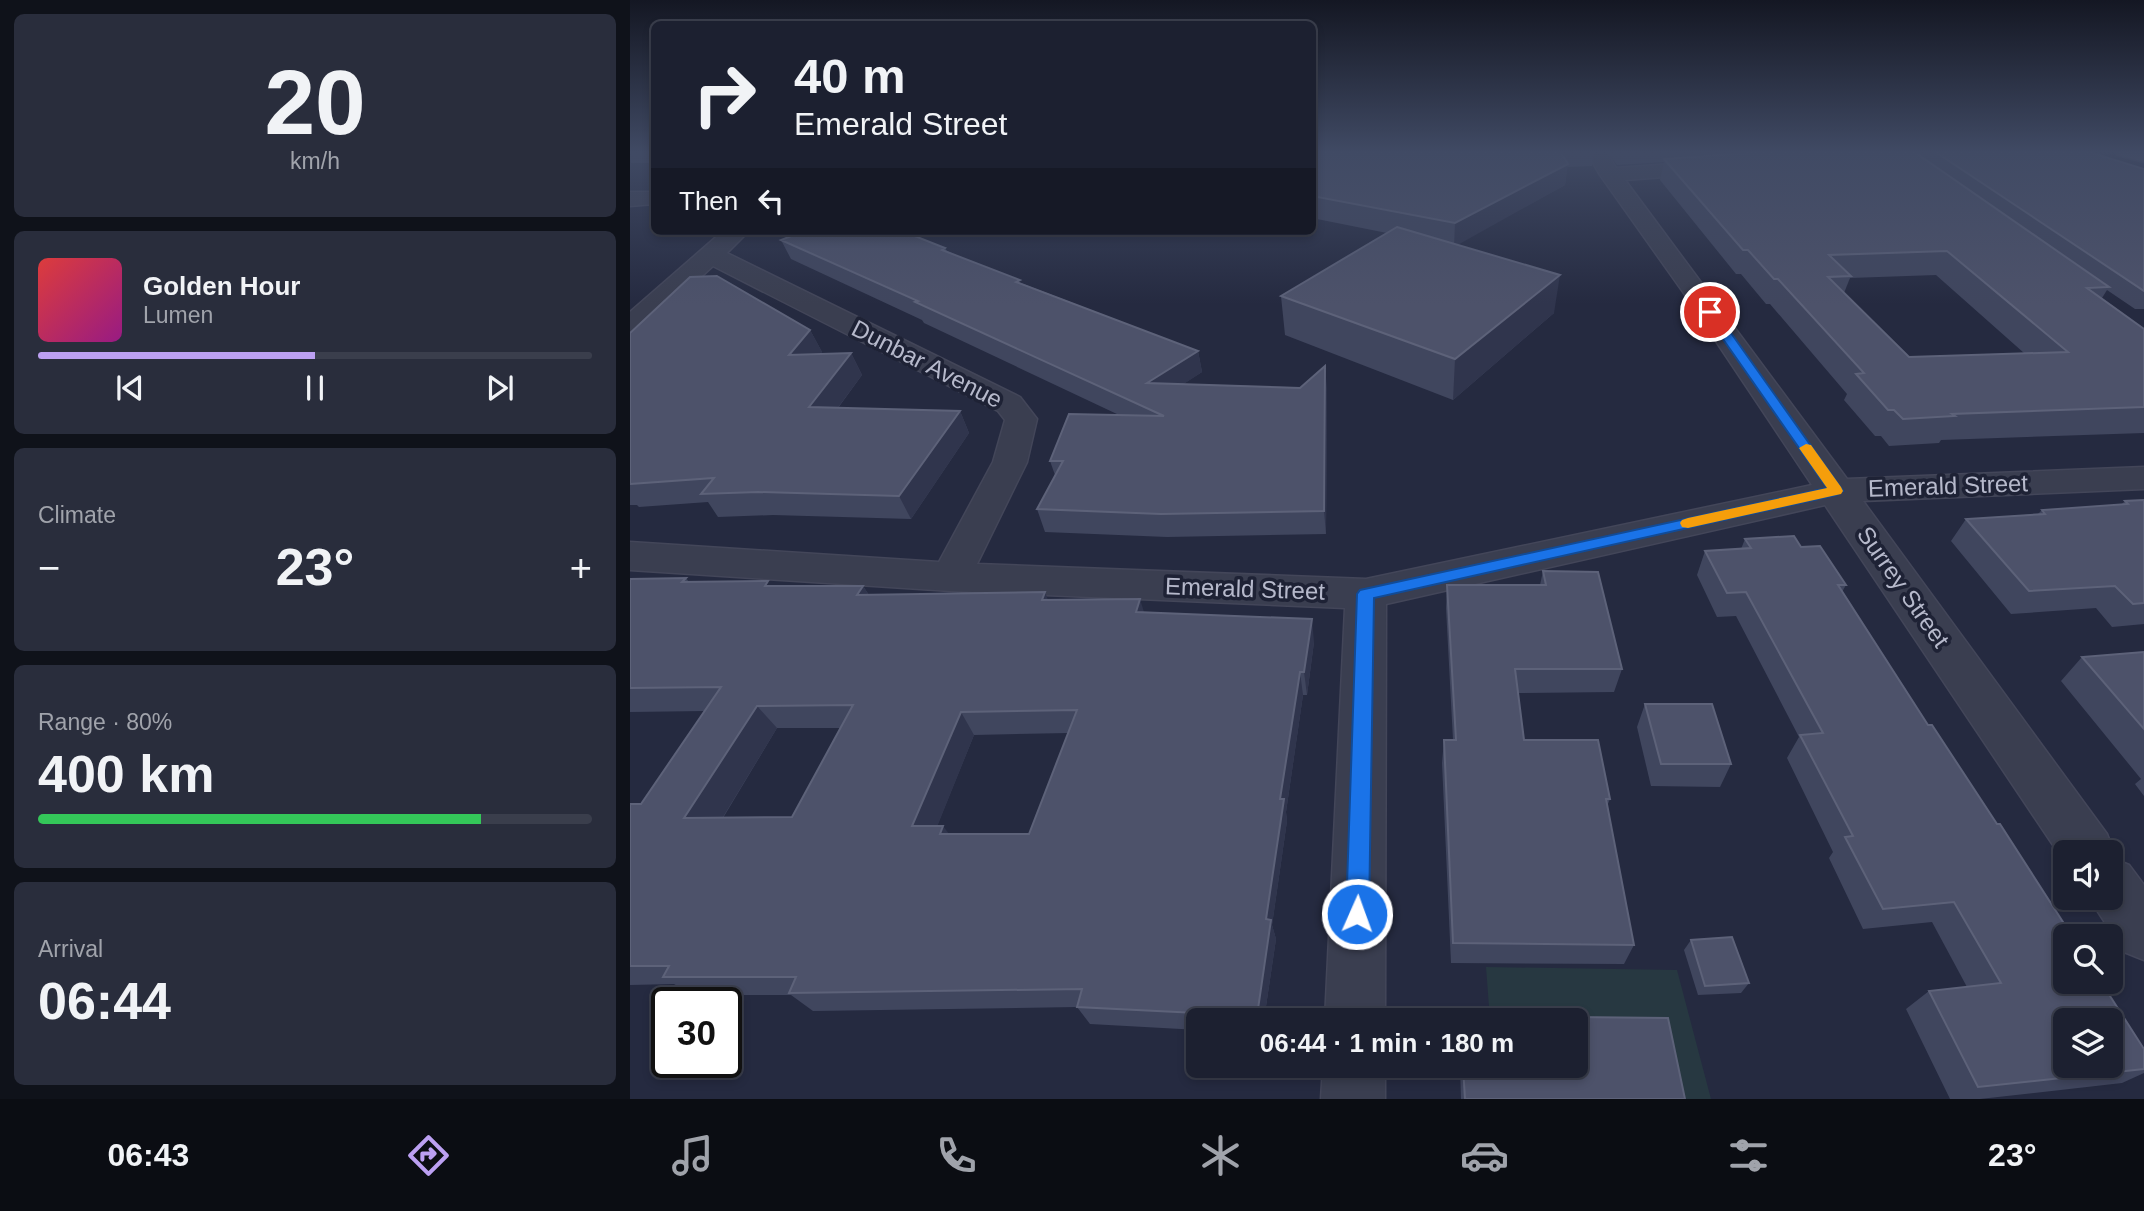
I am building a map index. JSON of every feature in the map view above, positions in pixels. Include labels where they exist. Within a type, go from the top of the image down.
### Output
[{"type":"street","name":"Surrey Street","points":[[1632,202],[2080,840]]},
{"type":"street","points":[[630,327],[733,235]]},
{"type":"street","name":"Dunbar Avenue","points":[[711,255],[1009,404],[1021,419],[1010,462],[951,577]]},
{"type":"street","name":"Emerald Street","points":[[630,556],[951,577],[1366,594],[1836,491],[2144,478]]},
{"type":"street","points":[[1355,1008],[1366,594]]},
{"type":"street","points":[[2123,902],[2144,932]]},
{"type":"street","points":[[1353,1099],[1354,1078]]},
{"type":"shaded area","points":[[1486,967],[1677,970],[1711,1099],[1671,1099],[1588,1029],[1588,1008],[1489,1008]]},
{"type":"building","points":[[1345,202],[1495,202],[1455,223]]},
{"type":"building","points":[[1702,202],[1987,202],[2109,287],[2087,288],[2144,329],[2144,407],[1952,414],[1955,416],[1903,419],[1894,410],[1888,410],[1856,374],[1864,373],[1778,279],[1774,279],[1748,250],[1743,250]],"holes":[[[1947,251],[2068,352],[1909,357],[1828,277],[1851,276],[1829,255]]]},
{"type":"building","points":[[2011,202],[2144,202],[2144,291]]},
{"type":"building","points":[[1397,227],[1560,275],[1455,359],[1281,296]]},
{"type":"building","points":[[794,235],[912,235],[945,248],[942,250],[1020,280],[1016,282],[1198,351],[1147,383],[1300,388],[1325,366],[1324,511],[1161,514],[1037,509],[1063,461],[1050,461],[1069,414],[1164,416],[781,240]]},
{"type":"building","points":[[717,276],[810,330],[789,355],[851,353],[809,407],[960,411],[899,496],[758,492],[701,494],[714,478],[630,484],[630,333],[690,277]]},
{"type":"building","points":[[2144,500],[2144,603],[2133,604],[2115,586],[2029,591],[1966,519],[2045,514],[2042,510],[2128,504],[2125,501]]},
{"type":"building","points":[[1794,536],[1801,547],[1820,546],[1846,585],[1838,585],[1928,725],[1932,725],[1997,824],[2000,824],[2064,924],[2053,924],[2053,994],[2109,994],[2118,1008],[2053,1008],[2053,1078],[2061,1078],[1978,1087],[1929,991],[2001,983],[1954,902],[1883,909],[1845,837],[1853,836],[1800,735],[1823,733],[1746,592],[1727,593],[1705,551],[1751,548],[1745,539]]},
{"type":"building","points":[[1543,571],[1598,572],[1622,669],[1515,669],[1524,740],[1598,740],[1610,799],[1606,799],[1634,945],[1453,943],[1444,740],[1456,740],[1447,585],[1546,585]]},
{"type":"building","points":[[686,578],[682,582],[768,581],[765,586],[863,586],[857,595],[1045,592],[1042,600],[1140,599],[1136,612],[1312,619],[1304,672],[1300,672],[1280,799],[1284,799],[1266,919],[1271,920],[1258,1008],[1186,1008],[1186,1012],[1077,1007],[1082,989],[789,993],[796,977],[663,977],[669,966],[630,966],[630,804],[641,804],[721,687],[630,688],[630,579]],"holes":[[[853,705],[792,817],[684,818],[757,706]],[[1077,710],[1029,834],[940,834],[943,826],[912,826],[961,712]]]},
{"type":"building","points":[[2144,652],[2144,729],[2082,657]]},
{"type":"building","points":[[1645,704],[1712,704],[1731,764],[1661,764]]},
{"type":"building","points":[[1732,937],[1749,983],[1705,986],[1691,940]]},
{"type":"building","points":[[2123,1016],[2144,1049],[2144,1069],[2123,1071]]},
{"type":"building","points":[[1588,1017],[1668,1018],[1685,1099],[1465,1099],[1464,1078],[1588,1078]]},
{"type":"slow traffic","points":[[1688,523],[1836,491],[1806,448]]},
{"type":"route","points":[[1357,914],[1366,594],[1836,491],[1710,312]]}]
